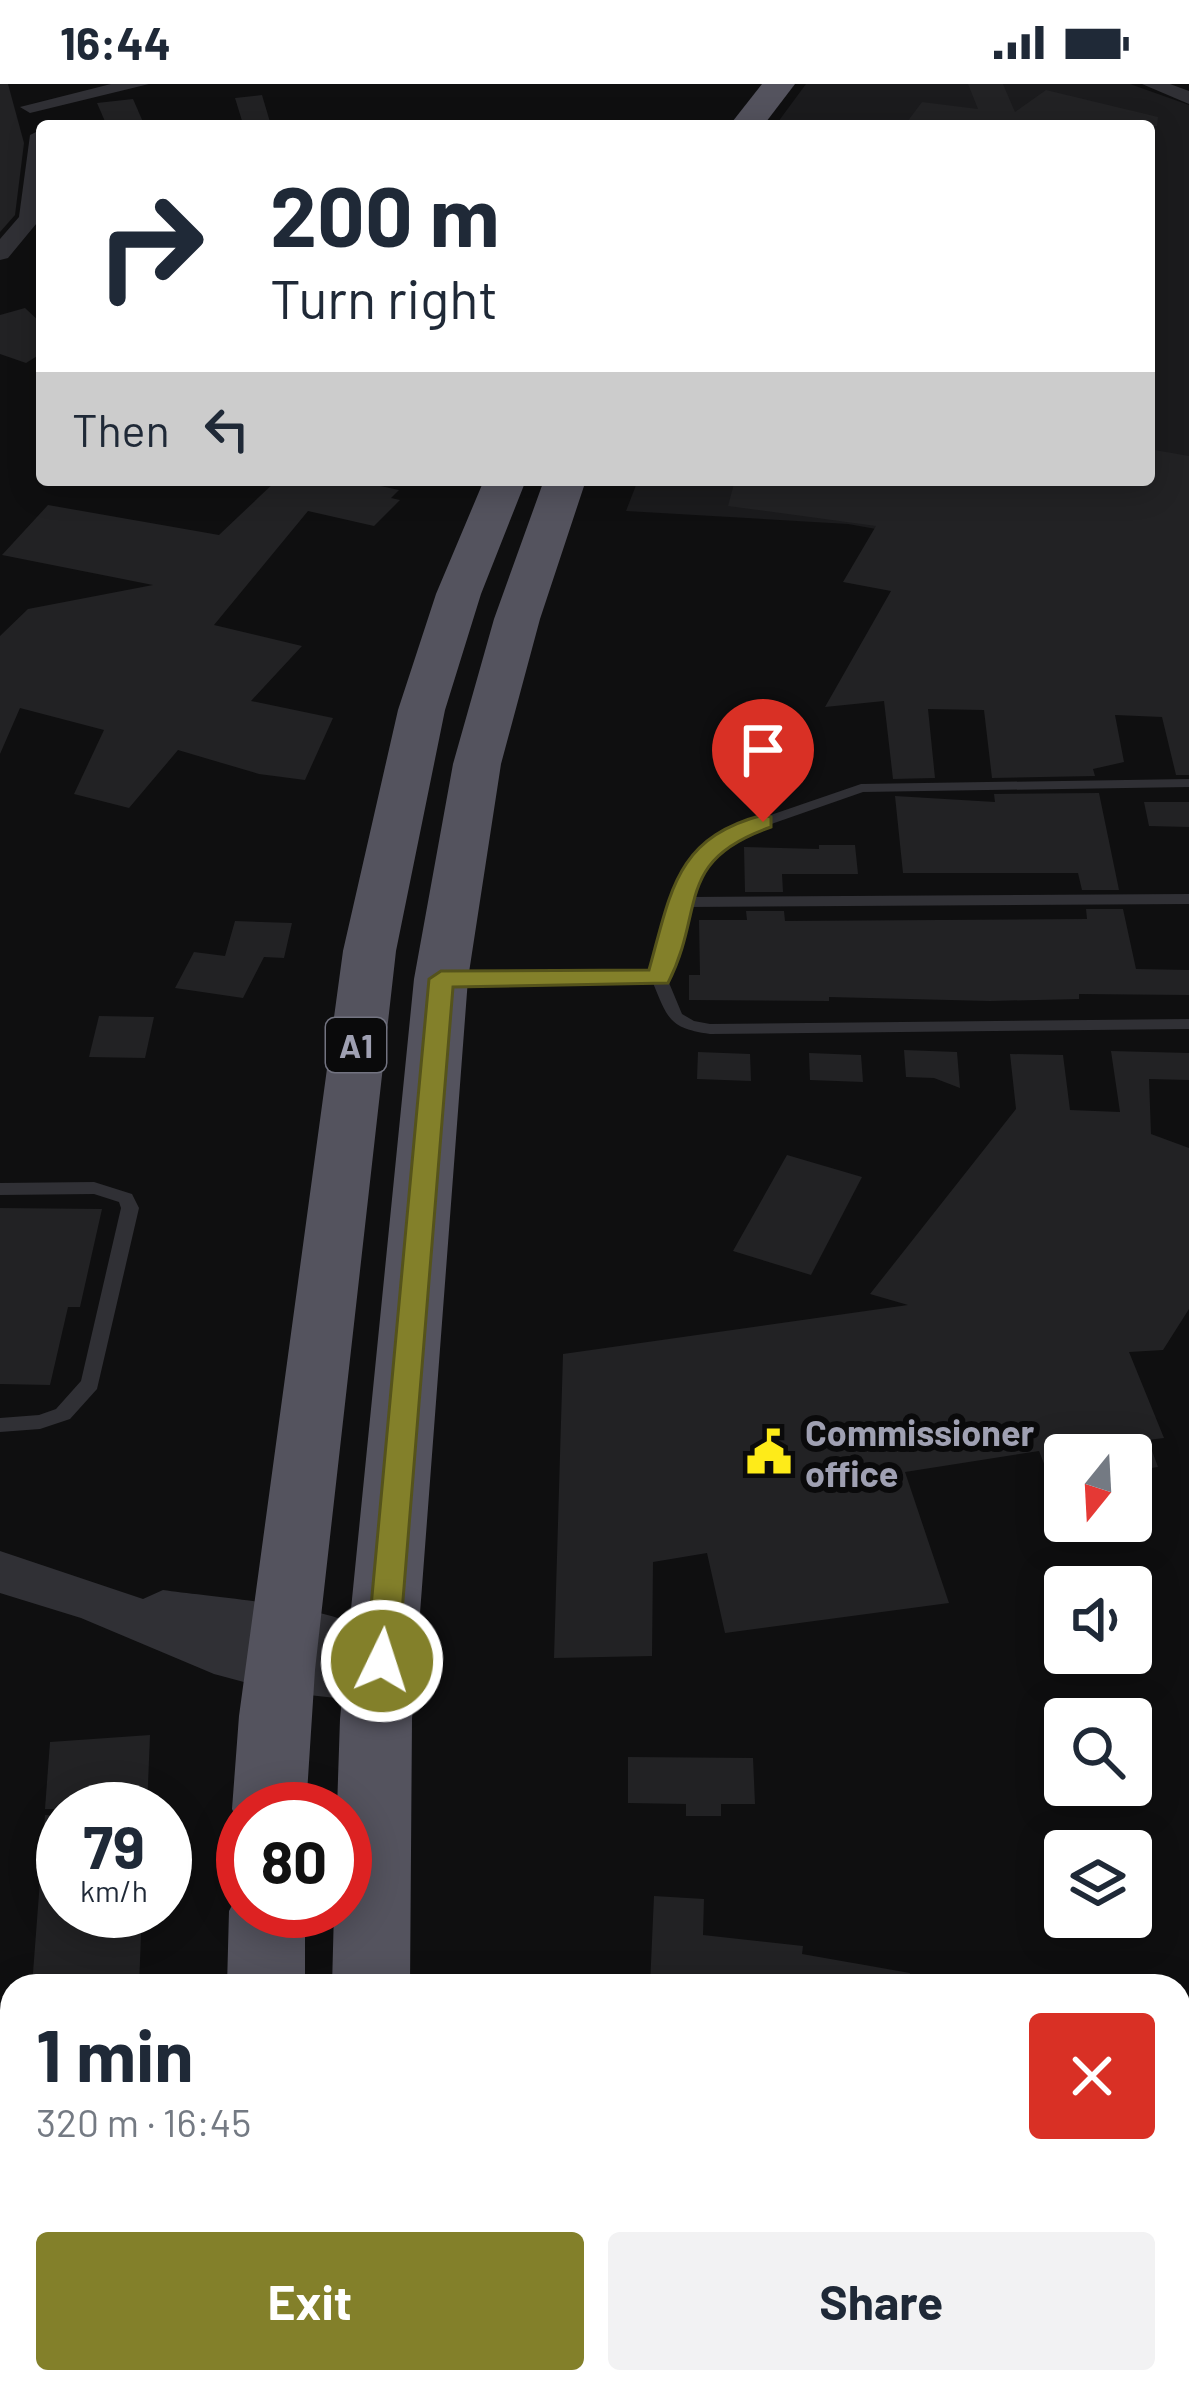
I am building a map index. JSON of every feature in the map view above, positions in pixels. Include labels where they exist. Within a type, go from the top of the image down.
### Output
[{"type":"highway","points":[[751,120],[779,84]]},
{"type":"highway","name":"A1","points":[[270,1782],[271,1730],[285,1649],[358,1030],[386,878],[437,667],[503,486]]},
{"type":"highway","name":"A1","points":[[371,1974],[382,1661],[441,979],[477,764],[517,619],[563,486]]},
{"type":"highway","points":[[266,1974],[267,1938]]},
{"type":"street","points":[[22,84],[36,122]]},
{"type":"street","points":[[30,107],[140,84]]},
{"type":"street","points":[[1152,84],[1189,98]]},
{"type":"street","points":[[0,253],[31,218],[36,176]]},
{"type":"street","points":[[0,1573],[94,1601],[233,1658],[285,1649],[336,1676],[382,1661]]},
{"type":"lane","points":[[1189,783],[861,788],[709,845],[680,902],[659,978],[675,1017],[690,1026],[710,1029],[1189,1024]]},
{"type":"lane","points":[[680,902],[1189,899]]},
{"type":"lane","points":[[441,979],[659,978]]},
{"type":"lane","points":[[0,1189],[112,1191],[126,1198],[130,1208],[90,1384],[63,1414],[40,1422],[0,1425]]},
{"type":"shaded area","points":[[806,84],[1130,84],[1189,105],[1189,585],[848,524],[626,511],[636,486],[1155,486],[1155,120],[779,120]]},
{"type":"building","points":[[0,84],[8,84],[24,143],[15,215],[0,232]]},
{"type":"building","points":[[968,84],[1003,84],[1015,112],[1046,90],[1158,117],[1157,126],[1155,120],[908,120],[922,102],[978,109]]},
{"type":"building","points":[[262,95],[269,120],[242,120],[235,98]]},
{"type":"building","points":[[133,99],[142,120],[104,120],[97,103]]},
{"type":"building","points":[[25,308],[36,318],[36,357],[26,363],[0,354],[0,315]]},
{"type":"building","points":[[1155,450],[1189,456],[1189,775],[1176,775],[1162,717],[1115,715],[1124,762],[1093,769],[1095,776],[992,778],[984,710],[928,709],[935,778],[893,779],[884,701],[825,707],[891,591],[843,582],[876,526],[728,506],[733,486],[1155,486]]},
{"type":"building","points":[[271,486],[399,490],[391,498],[400,500],[374,526],[308,511],[214,625],[302,646],[251,701],[333,718],[305,780],[259,774],[178,750],[129,808],[74,794],[104,730],[20,708],[0,754],[0,636],[28,609],[153,585],[2,555],[48,505],[219,535]]},
{"type":"building","points":[[1099,793],[1119,890],[1082,890],[1078,873],[903,873],[895,796],[995,802],[994,794]]},
{"type":"building","points":[[1144,802],[1189,802],[1189,827],[1149,826]]},
{"type":"building","points":[[819,845],[855,845],[858,874],[782,874],[783,892],[745,892],[744,847],[819,849]]},
{"type":"building","points":[[1086,909],[1123,909],[1136,969],[1189,970],[1189,995],[1079,994],[1079,999],[990,1001],[689,1000],[689,975],[700,975],[699,920],[747,920],[746,911],[784,911],[785,921],[1087,919]]},
{"type":"building","points":[[235,921],[292,923],[284,958],[264,957],[243,998],[175,988],[194,952],[225,956]]},
{"type":"building","points":[[99,1016],[154,1017],[145,1058],[89,1057]]},
{"type":"building","points":[[904,1050],[957,1052],[960,1088],[934,1078],[906,1077]]},
{"type":"building","points":[[1111,1051],[1189,1053],[1189,1080],[1149,1079],[1151,1134],[1189,1148],[1189,1309],[1163,1350],[1129,1352],[1164,1438],[1044,1434],[1044,1464],[1039,1451],[905,1472],[949,1603],[725,1633],[707,1553],[653,1562],[652,1656],[554,1658],[563,1354],[908,1305],[870,1294],[1016,1109],[1010,1054],[1063,1055],[1070,1110],[1120,1112]]},
{"type":"building","points":[[698,1052],[750,1054],[751,1081],[697,1079]]},
{"type":"building","points":[[809,1053],[861,1055],[863,1082],[810,1080]]},
{"type":"building","points":[[787,1155],[862,1177],[811,1275],[733,1251]]},
{"type":"building","points":[[0,1208],[102,1209],[80,1307],[68,1307],[50,1385],[0,1384]]},
{"type":"building","points":[[150,1735],[148,1782],[47,1782],[50,1742]]},
{"type":"building","points":[[628,1757],[753,1758],[755,1804],[721,1804],[721,1816],[686,1816],[686,1804],[628,1803]]},
{"type":"building","points":[[654,1896],[704,1899],[703,1935],[803,1946],[802,1954],[910,1973],[910,1974],[651,1974]]},
{"type":"building","points":[[36,1933],[36,1938],[141,1938],[139,1974],[33,1974]]},
{"type":"place","name":"Commissioner office","points":[[769,1452]]},
{"type":"route","points":[[382,1661],[441,979],[659,978],[672,924],[703,854],[723,836],[763,822]]}]
